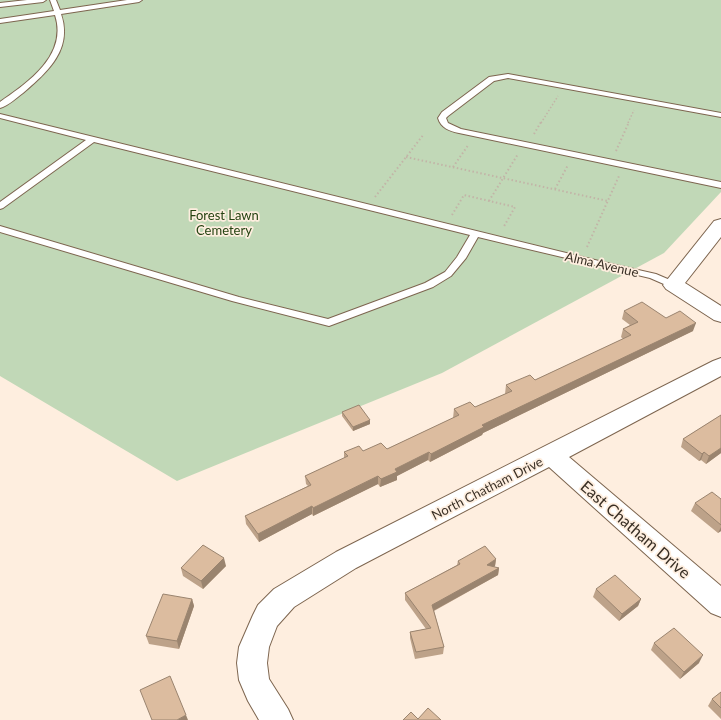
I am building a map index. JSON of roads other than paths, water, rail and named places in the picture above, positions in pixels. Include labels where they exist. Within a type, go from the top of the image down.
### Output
[{"type":"street","points":[[673,285],[721,225]]},
{"type":"street","name":"Alma Avenue","points":[[673,285],[721,315]]},
{"type":"street","name":"North Chatham Drive","points":[[277,720],[254,680],[252,663],[254,647],[263,624],[268,614],[284,598],[339,564],[721,366]]},
{"type":"street","name":"East Chatham Drive","points":[[551,455],[721,604]]},
{"type":"lane","points":[[0,21],[4,12],[0,6],[43,0]]},
{"type":"lane","points":[[0,106],[36,78],[54,56],[62,35],[58,11],[53,0]]},
{"type":"lane","points":[[0,21],[58,11],[139,0]]},
{"type":"lane","points":[[721,115],[517,76],[500,76],[492,79],[445,114],[442,118],[444,124],[450,128],[721,185]]},
{"type":"lane","name":"Alma Avenue","points":[[0,116],[475,234],[653,276],[673,285]]},
{"type":"lane","points":[[0,206],[92,138]]},
{"type":"lane","points":[[0,229],[236,299],[329,323],[412,292],[442,278],[448,274],[462,258],[475,234]]},
{"type":"park label","name":"Forest Lawn Cemetery","points":[[224,222]]}]
